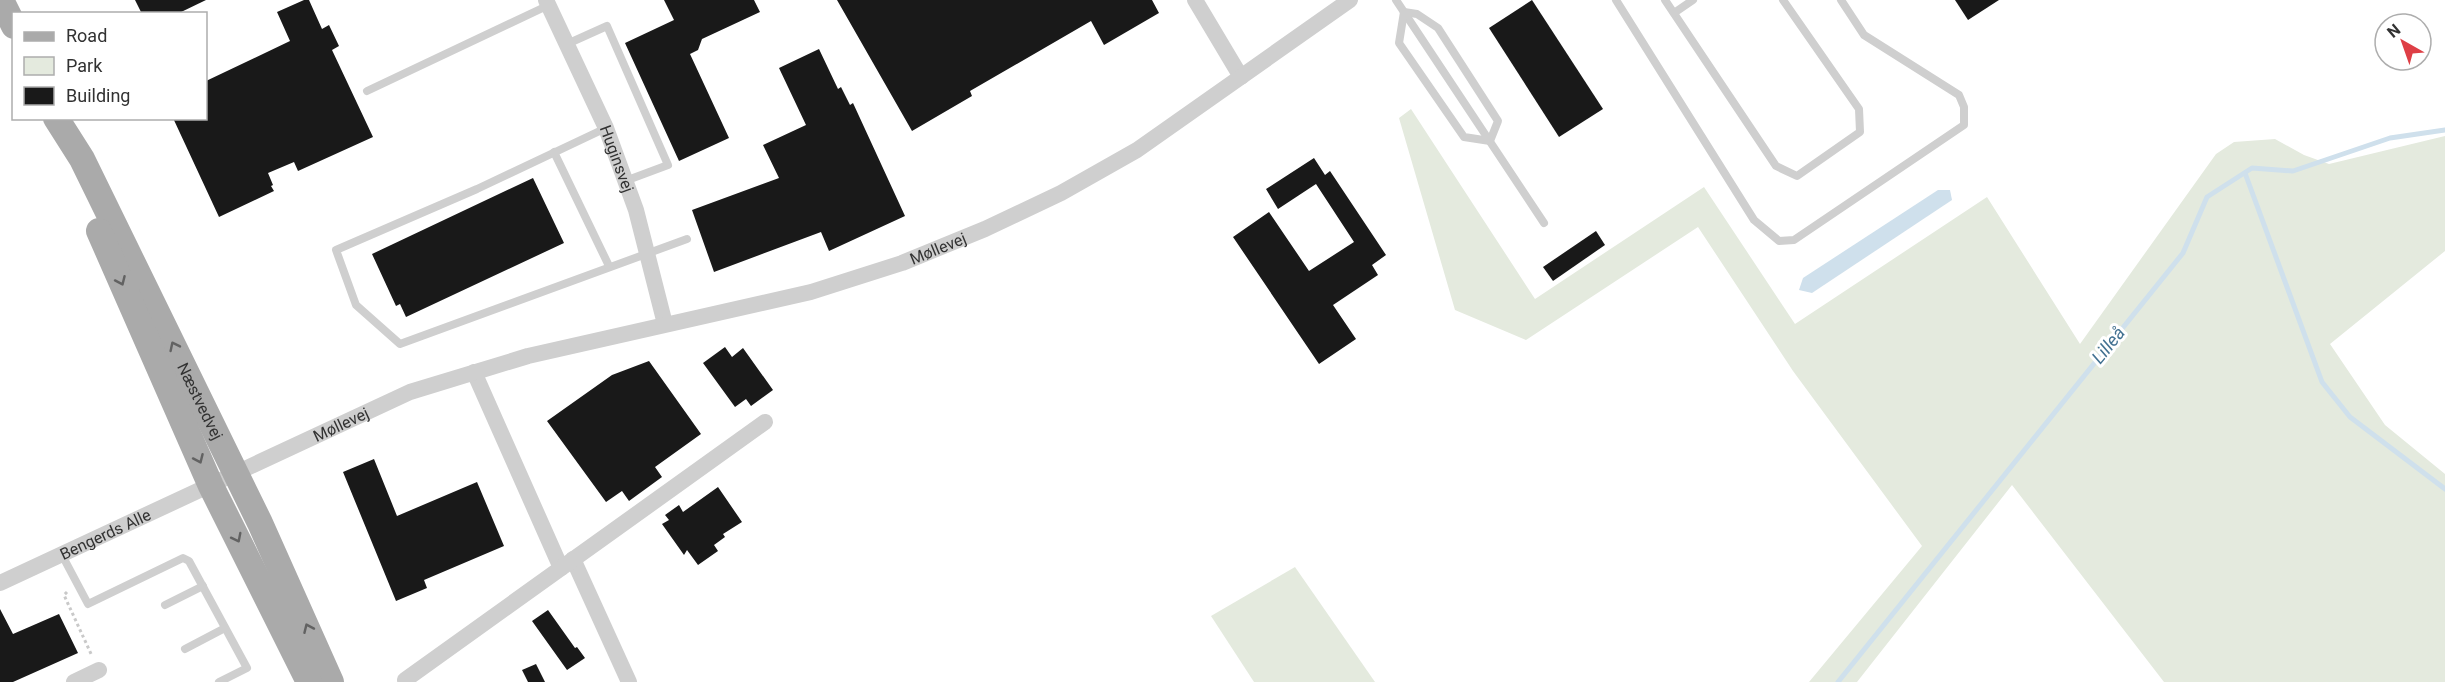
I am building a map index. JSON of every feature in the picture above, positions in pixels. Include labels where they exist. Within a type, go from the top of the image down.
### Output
[{"type":"main road","points":[[1,0],[12,22]]},
{"type":"main road","name":"Næstvedvej","points":[[58,122],[82,159],[236,474],[331,682]]},
{"type":"main road","name":"Næstvedvej","points":[[58,122],[71,166],[211,486],[309,682]]},
{"type":"street","points":[[1195,0],[1241,77]]},
{"type":"street","name":"Møllevej","points":[[211,486],[410,392],[528,356],[811,291],[902,263],[985,229],[1061,193],[1137,150],[1350,0]]},
{"type":"street","name":"Huginsvej","points":[[548,2],[606,128],[625,181],[665,324]]},
{"type":"street","points":[[474,372],[567,564],[629,682]]},
{"type":"street","points":[[405,680],[765,422]]},
{"type":"street","name":"Bengerds Alle","points":[[0,583],[211,486]]},
{"type":"street","points":[[74,682],[99,670]]},
{"type":"lane","points":[[1396,0],[1544,223]]},
{"type":"lane","points":[[1616,0],[1754,220],[1779,241],[1794,240],[1964,125],[1964,107],[1959,95],[1864,35],[1841,0]]},
{"type":"lane","points":[[1665,0],[1776,166],[1797,176],[1860,132],[1859,109],[1783,0]]},
{"type":"lane","points":[[1674,13],[1693,0]]},
{"type":"lane","points":[[367,91],[548,2]]},
{"type":"lane","points":[[1404,12],[1399,43],[1416,69],[1464,137],[1490,141]]},
{"type":"lane","points":[[1404,12],[1417,14],[1437,28],[1442,35],[1498,121],[1490,141]]},
{"type":"lane","points":[[567,44],[607,26],[668,165],[625,181]]},
{"type":"lane","points":[[606,128],[477,189],[336,250],[356,305],[400,344],[646,252],[687,239]]},
{"type":"lane","points":[[554,152],[609,266]]},
{"type":"lane","points":[[62,555],[88,604],[183,558],[189,561],[247,668],[219,682]]},
{"type":"lane","points":[[165,605],[203,586]]},
{"type":"lane","points":[[184,649],[225,628]]},
{"type":"path","points":[[75,580],[64,595],[99,670]]},
{"type":"green space","points":[[1411,109],[1535,299],[1704,187],[1795,324],[1987,197],[2080,344],[2216,154],[2234,142],[2275,139],[2304,155],[2329,164],[2445,136],[2445,251],[2330,344],[2385,425],[2445,474],[2445,682],[2164,682],[2012,485],[1857,682],[1809,682],[1922,546],[1793,371],[1698,227],[1526,340],[1455,310],[1399,118]]},
{"type":"green space","points":[[1295,567],[1375,682],[1254,682],[1211,616]]},
{"type":"water","points":[[1938,190],[1950,190],[1952,200],[1812,293],[1799,290],[1803,278]]},
{"type":"building","points":[[135,0],[206,0],[181,12],[141,12]]},
{"type":"building","points":[[309,0],[322,29],[329,25],[339,46],[332,50],[373,137],[298,171],[294,162],[268,173],[274,191],[219,217],[174,120],[207,120],[207,81],[290,41],[277,12]]},
{"type":"building","points":[[664,0],[754,0],[760,12],[702,39],[698,50],[690,54],[729,138],[679,161],[625,43],[674,20]]},
{"type":"building","points":[[837,0],[1152,0],[1159,13],[1104,45],[1091,21],[970,91],[972,96],[912,131]]},
{"type":"building","points":[[1532,0],[1603,109],[1559,137],[1489,28]]},
{"type":"building","points":[[1955,0],[1999,0],[1968,20]]},
{"type":"building","points":[[819,49],[838,89],[841,87],[850,105],[853,103],[905,216],[829,251],[821,232],[714,272],[692,210],[779,178],[763,145],[806,125],[779,68]]},
{"type":"building","points":[[1314,158],[1325,175],[1330,171],[1386,255],[1372,265],[1378,275],[1333,305],[1356,339],[1319,364],[1233,237],[1269,212],[1309,271],[1354,242],[1316,184],[1278,209],[1266,189]]},
{"type":"building","points":[[533,178],[564,243],[406,317],[400,304],[396,306],[372,254]]},
{"type":"building","points":[[1596,231],[1605,245],[1553,281],[1543,267]]},
{"type":"building","points":[[725,347],[732,357],[743,348],[773,390],[751,406],[746,399],[735,407],[703,363]]},
{"type":"building","points":[[649,361],[701,434],[655,467],[662,477],[629,501],[622,491],[606,502],[547,421],[612,375]]},
{"type":"building","points":[[374,459],[397,516],[477,482],[504,546],[424,580],[427,588],[396,601],[343,472]]},
{"type":"building","points":[[718,487],[742,522],[723,534],[725,537],[714,545],[718,551],[698,565],[687,550],[684,555],[662,524],[669,520],[665,515],[679,505],[683,512]]},
{"type":"building","points":[[0,609],[13,634],[59,614],[78,653],[13,682],[0,682]]},
{"type":"building","points":[[548,610],[575,648],[577,647],[585,658],[567,670],[532,621]]},
{"type":"building","points":[[536,664],[545,682],[528,682],[522,670]]},
{"type":"waterway","name":"Lilleå","points":[[1838,682],[2183,253],[2207,197],[2252,168],[2293,171],[2390,138],[2445,130]]},
{"type":"waterway","points":[[2245,173],[2322,382],[2350,417],[2445,489]]}]
